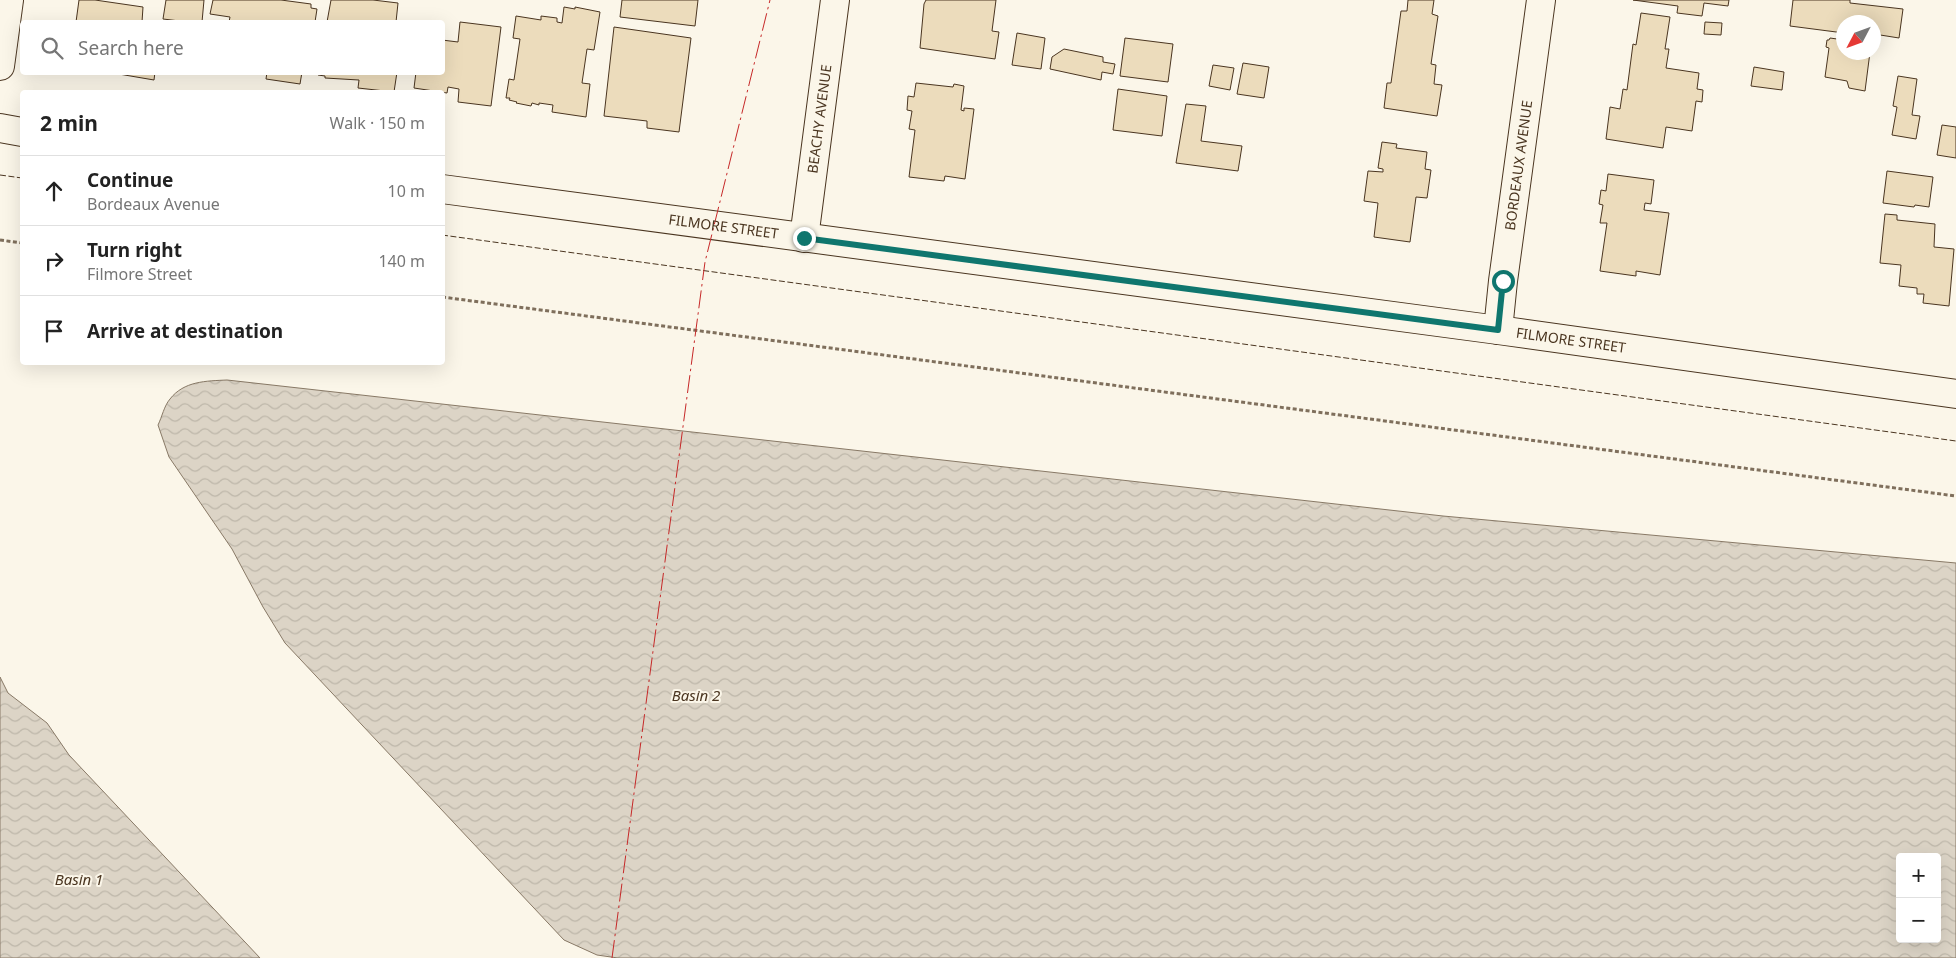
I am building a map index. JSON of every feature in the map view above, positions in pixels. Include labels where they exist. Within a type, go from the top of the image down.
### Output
[{"type":"street","points":[[0,66],[9,0]]},
{"type":"street","name":"BEACHY AVENUE","points":[[804,238],[835,0]]},
{"type":"street","name":"BORDEAUX AVENUE","points":[[1498,330],[1541,0]]},
{"type":"street","points":[[0,128],[20,132]]},
{"type":"street","name":"FILMORE STREET","points":[[445,189],[1498,330],[1956,394]]},
{"type":"path","points":[[0,240],[20,242]]},
{"type":"path","points":[[445,298],[1956,496]]},
{"type":"water","name":"Basin 2","points":[[227,380],[1443,516],[1956,563],[1956,958],[618,958],[597,955],[564,940],[285,643],[232,549],[169,457],[158,425],[166,405],[176,393],[189,385]]},
{"type":"water","name":"Basin 1","points":[[0,677],[8,693],[47,723],[69,755],[260,958],[0,958]]},
{"type":"building","points":[[79,0],[95,0],[143,7],[142,20],[76,20]]},
{"type":"building","points":[[166,0],[204,0],[202,20],[163,19]]},
{"type":"building","points":[[213,0],[281,0],[311,4],[311,8],[317,9],[315,20],[229,20],[230,17],[210,14]]},
{"type":"building","points":[[331,0],[373,0],[398,3],[396,20],[327,20]]},
{"type":"building","points":[[622,0],[698,0],[695,26],[620,17]]},
{"type":"building","points":[[926,0],[996,0],[992,31],[999,32],[995,59],[920,48]]},
{"type":"building","points":[[1408,0],[1434,0],[1432,14],[1438,16],[1431,64],[1436,65],[1434,84],[1442,85],[1437,116],[1384,108],[1387,83],[1391,83],[1401,11],[1407,11]]},
{"type":"building","points":[[1633,0],[1729,0],[1728,6],[1704,3],[1702,16],[1677,13],[1678,6]]},
{"type":"building","points":[[1793,0],[1850,0],[1850,3],[1903,9],[1899,38],[1881,35],[1881,15],[1836,15],[1836,32],[1790,26]]},
{"type":"building","points":[[564,7],[575,9],[575,7],[600,12],[594,50],[587,49],[582,83],[590,84],[586,117],[552,112],[553,105],[532,103],[531,106],[516,103],[509,100],[510,98],[506,98],[509,79],[514,80],[520,39],[513,38],[516,16],[541,20],[541,16],[557,18],[557,22],[562,23]]},
{"type":"building","points":[[1641,13],[1670,17],[1665,49],[1669,49],[1666,68],[1699,73],[1697,89],[1703,90],[1702,102],[1696,101],[1692,131],[1666,127],[1663,148],[1606,139],[1610,107],[1620,109],[1623,89],[1627,90],[1633,44],[1636,45]]},
{"type":"building","points":[[460,22],[501,27],[491,106],[458,102],[459,89],[448,87],[447,93],[445,90],[414,88],[416,75],[445,75],[445,40],[458,42]]},
{"type":"building","points":[[1705,22],[1722,23],[1721,35],[1704,34]]},
{"type":"building","points":[[614,27],[691,38],[679,132],[647,128],[647,121],[604,116]]},
{"type":"building","points":[[1017,33],[1045,38],[1041,69],[1012,65]]},
{"type":"building","points":[[1125,38],[1173,44],[1168,82],[1120,76]]},
{"type":"building","points":[[1830,38],[1836,39],[1836,60],[1869,60],[1865,91],[1849,88],[1847,81],[1825,77],[1829,48],[1826,47],[1827,40]]},
{"type":"building","points":[[1064,49],[1103,57],[1103,62],[1115,64],[1113,74],[1102,72],[1101,80],[1050,69],[1052,57]]},
{"type":"building","points":[[1243,63],[1269,67],[1264,98],[1237,94]]},
{"type":"building","points":[[1213,65],[1234,68],[1230,90],[1209,86]]},
{"type":"building","points":[[1754,67],[1784,72],[1782,90],[1751,86]]},
{"type":"building","points":[[125,75],[155,75],[154,80]]},
{"type":"building","points":[[267,75],[302,75],[300,84],[266,79]]},
{"type":"building","points":[[318,75],[397,75],[394,90],[358,88],[359,80],[325,78],[325,76]]},
{"type":"building","points":[[1898,76],[1917,79],[1912,115],[1920,116],[1916,139],[1892,135],[1897,107],[1893,106]]},
{"type":"building","points":[[916,83],[953,87],[954,84],[964,86],[961,110],[964,111],[964,108],[974,109],[965,179],[945,176],[944,181],[909,177],[915,130],[909,129],[912,111],[907,110],[908,96],[914,97]]},
{"type":"building","points":[[1118,89],[1167,96],[1162,136],[1113,130]]},
{"type":"building","points":[[1186,104],[1206,106],[1201,141],[1242,146],[1238,171],[1176,163]]},
{"type":"building","points":[[1942,125],[1956,127],[1956,158],[1937,155]]},
{"type":"building","points":[[1382,142],[1397,144],[1396,148],[1427,152],[1425,169],[1431,170],[1427,198],[1416,197],[1410,242],[1374,237],[1378,203],[1364,201],[1368,171],[1383,172],[1383,169],[1378,168]]},
{"type":"building","points":[[1887,171],[1933,177],[1929,207],[1883,203]]},
{"type":"building","points":[[1608,174],[1654,180],[1651,204],[1645,203],[1644,210],[1669,213],[1660,275],[1636,271],[1636,276],[1600,271],[1607,223],[1600,223],[1603,205],[1599,204],[1601,190],[1606,191]]},
{"type":"building","points":[[1885,214],[1897,215],[1897,220],[1935,224],[1934,247],[1954,249],[1949,306],[1923,303],[1924,294],[1917,294],[1917,288],[1899,286],[1901,265],[1880,263]]},
{"type":"fence","points":[[0,175],[20,178]]},
{"type":"fence","points":[[445,235],[1956,441]]},
{"type":"power","points":[[612,958],[705,262],[770,0]]},
{"type":"route","points":[[804,238],[1498,330],[1503,281]]}]
